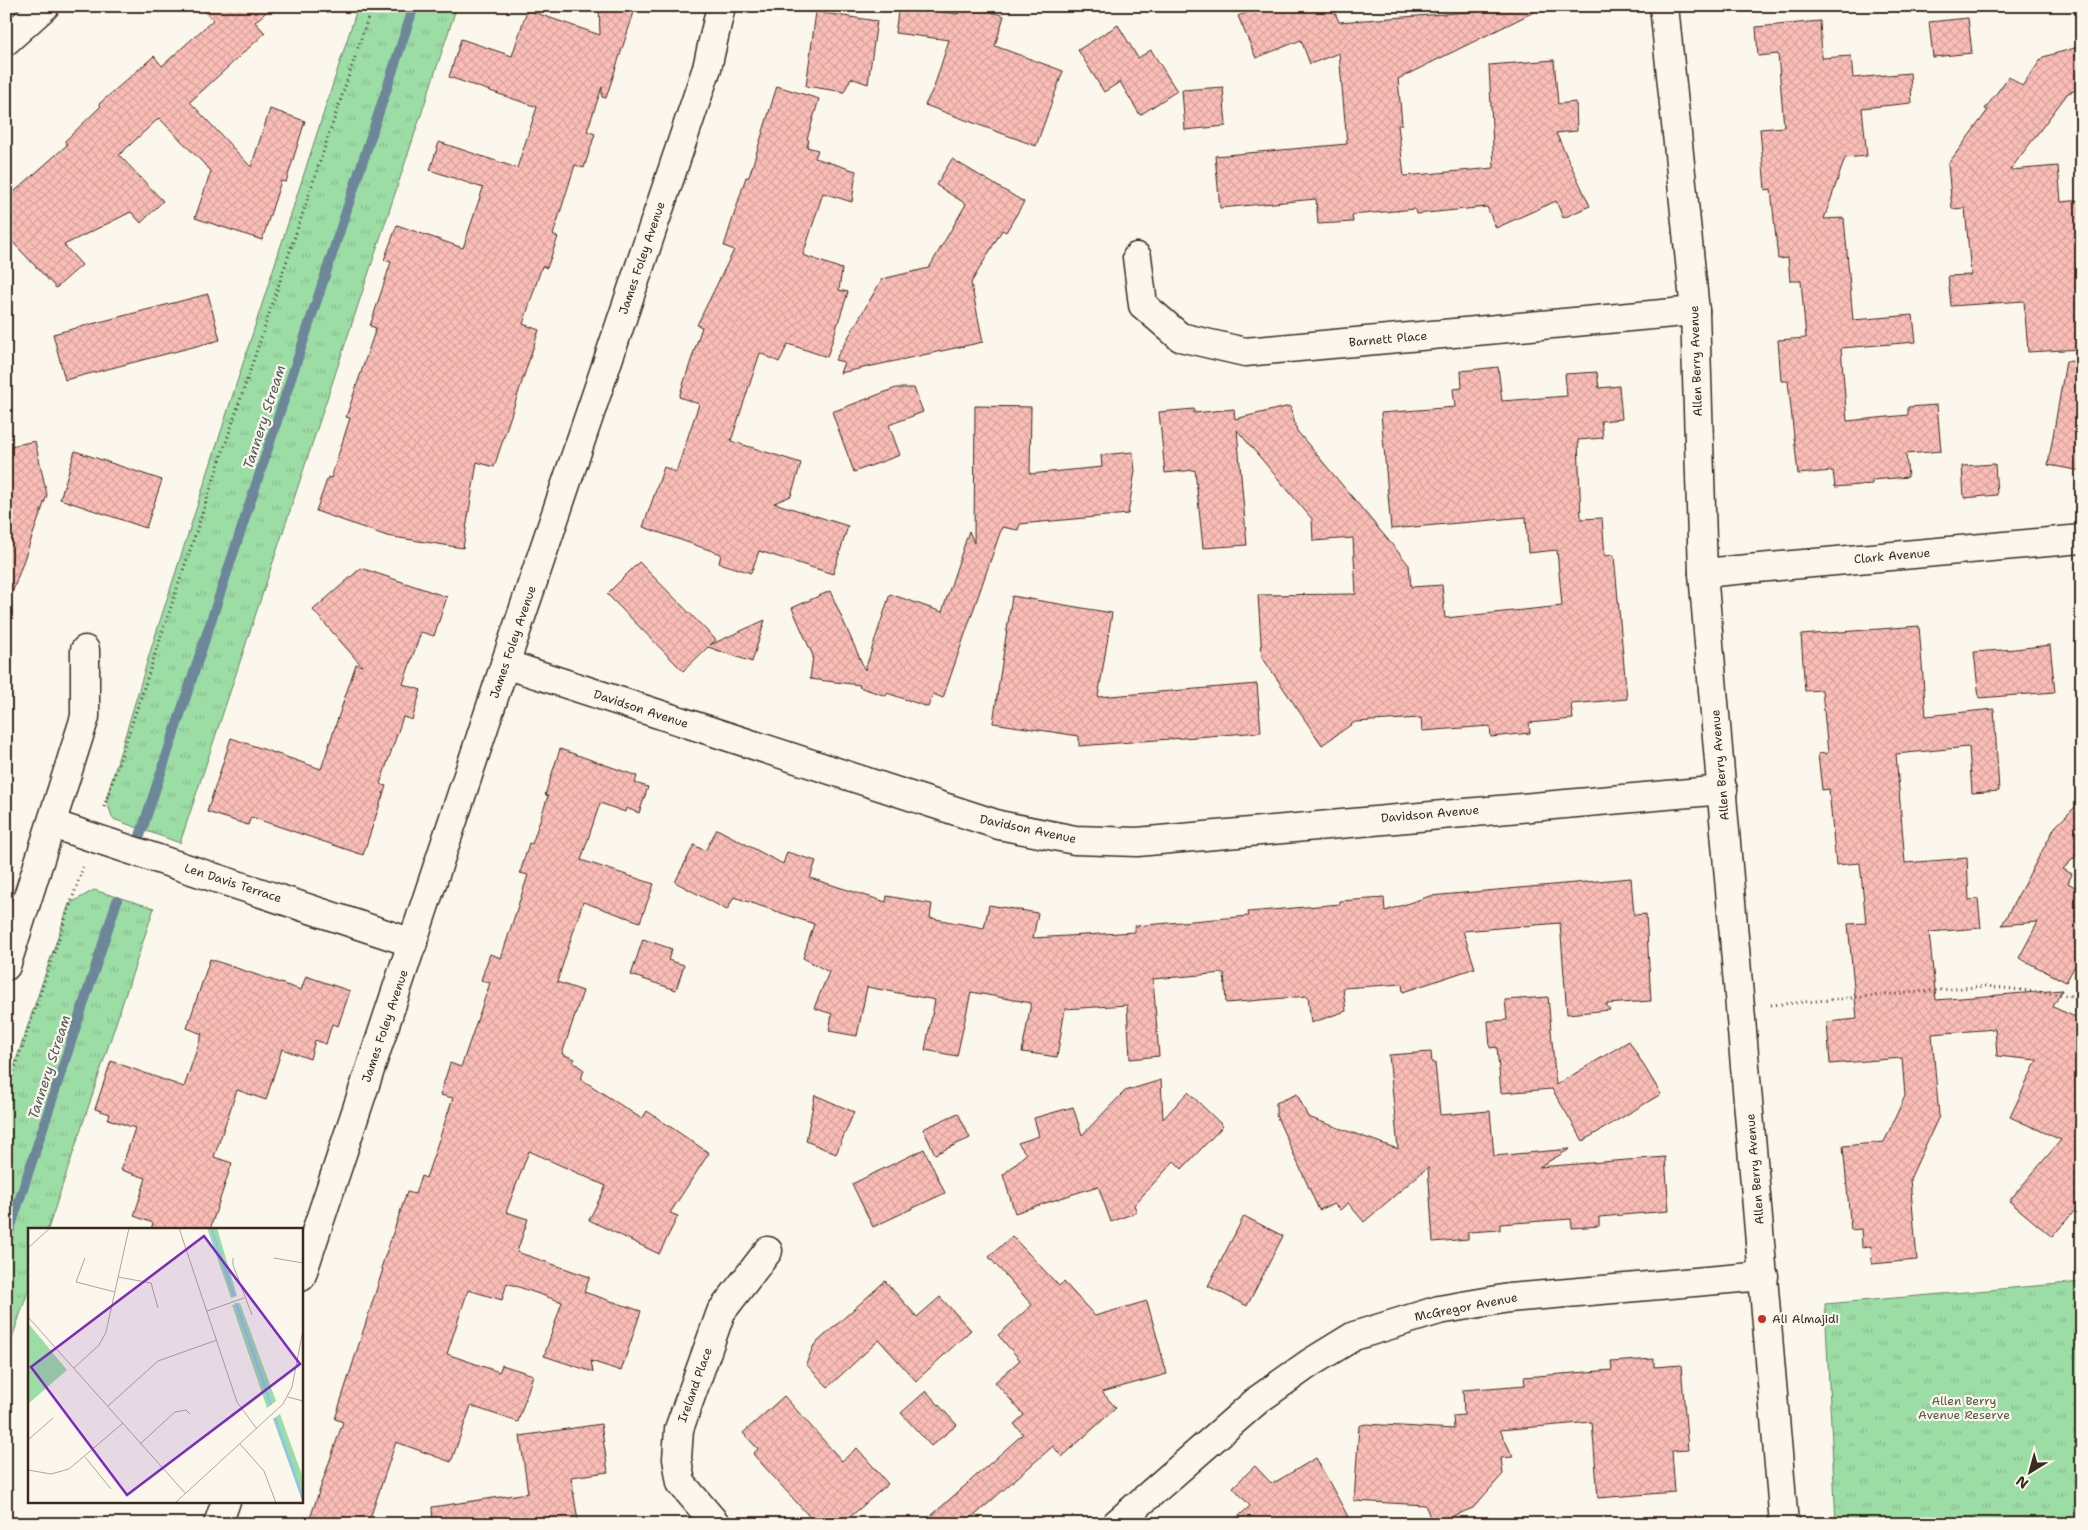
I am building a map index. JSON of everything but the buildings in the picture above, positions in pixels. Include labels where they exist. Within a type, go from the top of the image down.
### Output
[{"type":"street","points":[[6,41],[45,6]]},
{"type":"street","name":"James Foley Avenue","points":[[302,1274],[505,664],[707,68],[721,6]]},
{"type":"street","name":"Allen Berry Avenue","points":[[1664,6],[1695,311],[1703,573],[1723,790],[1784,1524]]},
{"type":"street","name":"Barnett Place","points":[[1136,257],[1143,305],[1180,337],[1245,352],[1695,311]]},
{"type":"street","name":"Clark Avenue","points":[[1703,573],[2082,540]]},
{"type":"street","points":[[6,966],[85,717],[85,650]]},
{"type":"street","name":"Davidson Avenue","points":[[505,664],[999,825],[1075,840],[1138,842],[1723,790]]},
{"type":"street","name":"Len Davis Terrace","points":[[52,824],[413,943]]},
{"type":"street","name":"Ireland Place","points":[[716,1524],[681,1483],[677,1459],[679,1429],[721,1312],[768,1251]]},
{"type":"street","name":"McGregor Avenue","points":[[1116,1524],[1259,1399],[1310,1363],[1354,1336],[1438,1310],[1509,1298],[1764,1276]]},
{"type":"street","points":[[218,1524],[226,1502]]},
{"type":"path","points":[[6,1095],[372,6]]},
{"type":"path","points":[[1740,1007],[1986,986],[2082,997]]},
{"type":"green space","points":[[358,6],[457,6],[180,843],[113,819],[106,800],[151,649]]},
{"type":"green space","points":[[94,890],[154,908],[48,1228],[28,1228],[28,1291],[6,1356],[6,1090],[69,904]]},
{"type":"green space","name":"Allen Berry Avenue Reserve","points":[[2082,1282],[2082,1524],[1836,1524],[1825,1304]]},
{"type":"waterway","name":"Tannery Stream","points":[[140,836],[414,6]]},
{"type":"waterway","name":"Tannery Stream","points":[[6,1241],[117,901]]},
{"type":"place","name":"Ali Almajidi","points":[[1762,1319]]}]
